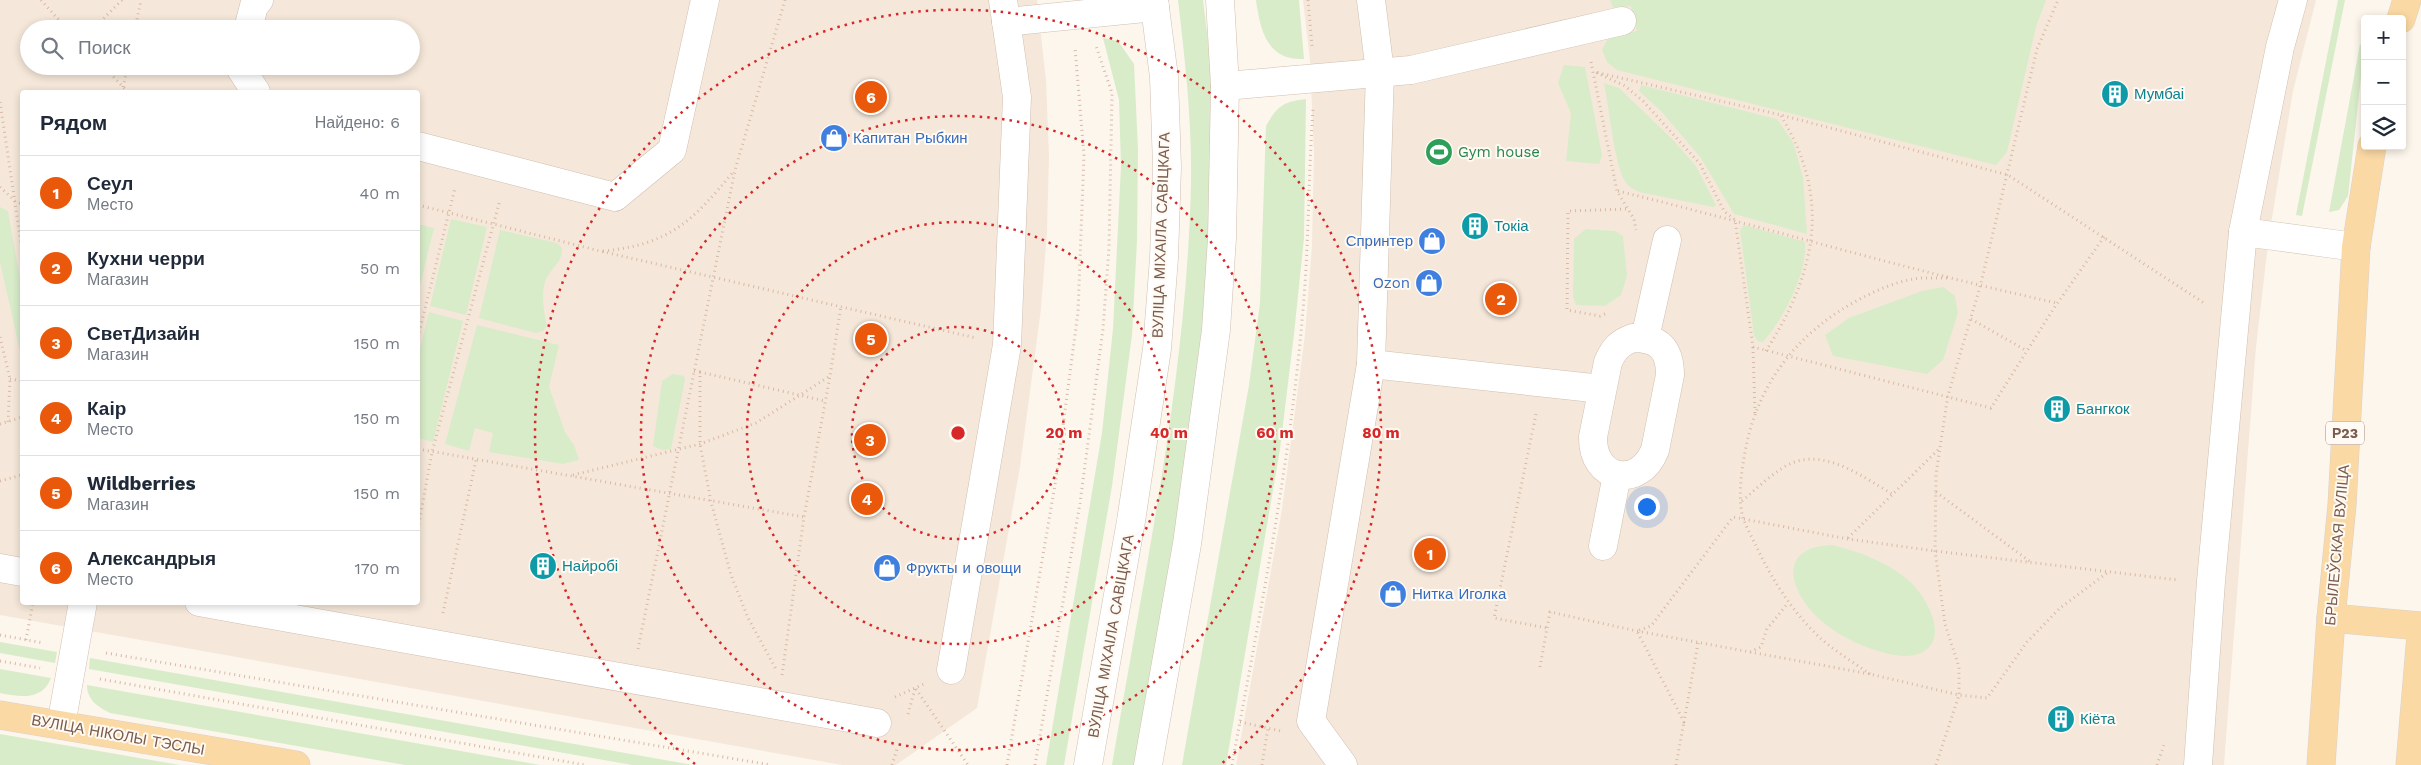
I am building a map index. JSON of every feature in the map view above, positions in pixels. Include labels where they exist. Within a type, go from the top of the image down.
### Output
[{"type":"main road","points":[[2402,15],[2407,0]]},
{"type":"main road","name":"БРЫЛЕЎСКАЯ ВУЛІЦА","points":[[2321,765],[2331,618],[2342,505],[2356,247],[2371,150]]},
{"type":"main road","points":[[2331,618],[2421,626]]},
{"type":"main road","points":[[2410,765],[2421,635]]},
{"type":"main road","name":"ВУЛІЦА НІКОЛЫ ТЭСЛЫ","points":[[0,715],[296,765]]},
{"type":"street","points":[[250,20],[254,6],[259,0]]},
{"type":"street","points":[[420,147],[615,197],[672,150],[705,0]]},
{"type":"street","points":[[1148,765],[1187,544],[1216,330],[1222,238],[1225,86],[1220,0]]},
{"type":"street","points":[[1343,765],[1311,721],[1371,364],[1380,72],[1371,0]]},
{"type":"street","points":[[2195,760],[2243,232],[2280,47],[2293,0]]},
{"type":"street","points":[[951,670],[1007,345],[1017,97],[1005,11],[1079,16],[1154,3]]},
{"type":"street","name":"ВУЛІЦА МІХАІЛА САВІЦКАГА","points":[[1088,765],[1131,520],[1157,349],[1164,258],[1167,167],[1164,77],[1154,3]]},
{"type":"street","points":[[1225,86],[1410,70],[1580,29],[1622,21]]},
{"type":"street","points":[[245,75],[255,90]]},
{"type":"street","points":[[2243,232],[2356,247]]},
{"type":"street","points":[[1645,338],[1667,240]]},
{"type":"street","points":[[1633,338],[1645,338],[1657,342],[1666,351],[1670,363],[1668,384],[1655,450],[1650,461],[1641,470],[1630,475],[1617,475],[1606,470],[1597,462],[1593,449],[1593,437],[1602,389],[1608,362],[1613,351],[1622,342],[1633,338]]},
{"type":"street","points":[[1371,364],[1602,389]]},
{"type":"street","points":[[1603,546],[1617,475]]},
{"type":"street","points":[[0,568],[20,572]]},
{"type":"street","points":[[61,725],[82,605]]},
{"type":"street","points":[[216,605],[633,679],[883,711]]},
{"type":"path","points":[[41,0],[59,20]]},
{"type":"path","points":[[102,20],[122,0]]},
{"type":"path","points":[[137,20],[141,0]]},
{"type":"path","points":[[633,679],[712,275],[735,170],[786,0]]},
{"type":"path","points":[[1232,765],[1278,510],[1291,420],[1308,248],[1310,150],[1315,78],[1308,0]]},
{"type":"path","points":[[1936,765],[1959,695],[1959,667],[1945,624],[1934,551],[1936,491],[1948,395],[1980,286],[2037,49],[2058,0]]},
{"type":"path","points":[[1007,765],[1056,479],[1078,312],[1084,155],[1079,16]]},
{"type":"path","points":[[1035,765],[1080,503],[1103,329],[1109,248],[1112,93],[1079,16]]},
{"type":"path","points":[[1580,29],[1594,72],[1617,191],[1634,219],[1636,238]]},
{"type":"path","points":[[1594,72],[1781,115],[2008,175],[2211,307]]},
{"type":"path","points":[[1594,72],[1625,86],[1642,101],[1700,164],[1724,211],[1735,220],[1752,347],[1755,414]]},
{"type":"path","points":[[111,75],[126,90]]},
{"type":"path","points":[[123,88],[126,75]]},
{"type":"path","points":[[0,102],[20,238]]},
{"type":"path","points":[[1766,351],[1786,319],[1798,290],[1812,241],[1813,210],[1808,179],[1795,138],[1781,115]]},
{"type":"path","points":[[600,251],[654,242],[678,229],[698,213],[735,170]]},
{"type":"path","points":[[420,329],[456,182]]},
{"type":"path","points":[[0,187],[14,201],[20,203]]},
{"type":"path","points":[[1617,191],[1735,220],[1948,278],[2058,304]]},
{"type":"path","points":[[420,518],[432,452],[501,193]]},
{"type":"path","points":[[420,206],[600,251],[712,275],[1007,345]]},
{"type":"path","points":[[1607,313],[1600,316],[1567,310],[1568,211],[1628,209]]},
{"type":"path","points":[[1752,347],[1948,395],[1991,408],[2026,352],[2104,238]]},
{"type":"path","points":[[1870,674],[1818,637],[1788,602],[1771,576],[1743,517],[1742,470],[1746,442],[1755,414],[1771,380],[1788,356],[1813,329],[1832,315],[1881,288],[1920,278],[1948,278]]},
{"type":"path","points":[[700,372],[700,444],[711,502],[731,575],[748,618],[781,680],[804,517],[841,306]]},
{"type":"path","points":[[1970,319],[2026,352]]},
{"type":"path","points":[[0,337],[10,379],[8,422]]},
{"type":"path","points":[[694,371],[825,401]]},
{"type":"path","points":[[570,476],[700,444],[756,423],[830,376]]},
{"type":"path","points":[[10,379],[20,380]]},
{"type":"path","points":[[1537,405],[1494,618],[1547,628]]},
{"type":"path","points":[[0,424],[20,419]]},
{"type":"path","points":[[1848,539],[1940,448]]},
{"type":"path","points":[[420,449],[669,495],[804,517]]},
{"type":"path","points":[[1742,501],[1782,468],[1810,458],[1844,466],[1892,494]]},
{"type":"path","points":[[443,614],[476,460]]},
{"type":"path","points":[[0,481],[20,475]]},
{"type":"path","points":[[1936,491],[2033,564]]},
{"type":"path","points":[[1637,631],[1651,626],[1733,516],[1848,539],[2033,564],[2186,581]]},
{"type":"path","points":[[1540,667],[1550,612],[1698,643],[1870,674],[1959,695],[1987,698],[2026,642],[2060,608],[2108,572]]},
{"type":"path","points":[[1750,652],[1761,647],[1767,629],[1788,602]]},
{"type":"path","points":[[26,640],[32,605]]},
{"type":"path","points":[[1637,631],[1684,722]]},
{"type":"path","points":[[0,635],[26,640],[73,661],[585,765]]},
{"type":"path","points":[[1676,765],[1698,643]]},
{"type":"path","points":[[0,660],[73,661],[772,765]]},
{"type":"path","points":[[883,711],[916,689],[968,765]]},
{"type":"path","points":[[1262,765],[1268,728]]},
{"type":"shaded area","points":[[0,0],[1037,0],[1046,80],[1049,156],[1047,232],[1041,309],[1020,467],[977,708],[896,765],[842,765],[0,615]]},
{"type":"shaded area","points":[[1303,0],[2316,0],[2293,91],[2269,236],[2256,347],[2224,765],[1236,765],[1282,509],[1305,335],[1312,245],[1314,153],[1310,61]]},
{"type":"green space","points":[[1178,0],[1203,0],[1211,65],[1216,177],[1197,417],[1136,765],[1112,765],[1173,402],[1188,255],[1191,159],[1188,91]]},
{"type":"green space","points":[[1256,0],[1299,0],[1304,59],[1281,55],[1274,49],[1263,32]]},
{"type":"green space","points":[[1610,0],[2046,0],[2036,27],[2007,152],[1996,165],[1617,70],[1607,62],[1602,50],[1609,36],[1637,31],[1631,6],[1613,8]]},
{"type":"green space","points":[[2338,0],[2345,0],[2302,216],[2296,215]]},
{"type":"green space","points":[[1103,38],[1118,41],[1134,64],[1138,149],[1137,241],[1132,335],[1112,486],[1064,765],[1046,765],[1102,433],[1113,329],[1121,166],[1119,100]]},
{"type":"green space","points":[[2360,44],[2361,77],[2348,196],[2339,210],[2329,212]]},
{"type":"green space","points":[[1564,65],[1585,67],[1602,155],[1599,164],[1566,161],[1571,113],[1558,83]]},
{"type":"green space","points":[[1604,83],[1619,88],[1673,140],[1696,166],[1716,205],[1713,207],[1639,192],[1627,184],[1617,160]]},
{"type":"green space","points":[[1641,85],[1777,119],[1793,142],[1803,177],[1807,234],[1734,214],[1701,158],[1661,111],[1639,91]]},
{"type":"green space","points":[[1306,99],[1304,238],[1294,334],[1280,449],[1226,765],[1182,765],[1249,385],[1260,303],[1266,126],[1274,113],[1286,103]]},
{"type":"green space","points":[[0,207],[8,211],[20,279],[20,351],[0,262]]},
{"type":"green space","points":[[451,219],[487,227],[466,315],[430,306]]},
{"type":"green space","points":[[420,224],[434,228],[420,286]]},
{"type":"green space","points":[[1744,225],[1805,242],[1803,267],[1793,295],[1771,333],[1763,342],[1758,341],[1754,336],[1740,230]]},
{"type":"green space","points":[[1586,229],[1615,231],[1623,236],[1627,276],[1621,295],[1605,306],[1576,305],[1573,297],[1574,239]]},
{"type":"green space","points":[[500,230],[557,243],[562,248],[558,262],[549,273],[545,282],[543,299],[547,326],[543,331],[536,333],[479,318]]},
{"type":"green space","points":[[1943,287],[1955,296],[1958,313],[1943,360],[1927,374],[1833,356],[1825,335],[1849,318],[1922,291]]},
{"type":"green space","points":[[429,312],[463,321],[433,442],[420,439],[420,349]]},
{"type":"green space","points":[[477,325],[559,345],[549,387],[565,432],[574,445],[579,460],[563,464],[489,452],[493,433],[475,428],[469,451],[445,444]]},
{"type":"green space","points":[[673,374],[684,376],[685,380],[671,449],[662,450],[653,446],[662,381]]},
{"type":"green space","points":[[1832,545],[1881,562],[1899,573],[1914,586],[1927,605],[1935,627],[1934,637],[1930,646],[1915,655],[1901,656],[1888,654],[1848,639],[1817,617],[1807,606],[1800,594],[1793,571],[1796,561],[1803,553],[1815,547]]},
{"type":"green space","points":[[0,642],[57,652],[55,663],[0,653]]},
{"type":"green space","points":[[90,658],[693,765],[632,765],[89,669]]},
{"type":"green space","points":[[0,669],[51,678],[42,691],[30,696],[0,693]]},
{"type":"green space","points":[[87,685],[540,765],[405,765],[110,713],[91,699]]},
{"type":"green space","points":[[0,734],[180,765],[0,765]]},
{"type":"place","name":"Мумбаі","points":[[2115,94]]},
{"type":"place","name":"Александрыя","points":[[871,97]]},
{"type":"place","name":"Капитан Рыбкин","points":[[834,138]]},
{"type":"place","name":"Gym house","points":[[1439,152]]},
{"type":"place","name":"Токіа","points":[[1475,226]]},
{"type":"place","name":"Спринтер","points":[[1432,241]]},
{"type":"place","name":"Ozon","points":[[1429,283]]},
{"type":"place","name":"Кухни черри","points":[[1501,299]]},
{"type":"place","name":"Wildberries","points":[[871,339]]},
{"type":"place","name":"Бангкок","points":[[2057,409]]},
{"type":"place","name":"СветДизайн","points":[[870,440]]},
{"type":"place","name":"Каір","points":[[867,499]]},
{"type":"place","name":"Сеул","points":[[1430,554]]},
{"type":"place","name":"Найробі","points":[[543,566]]},
{"type":"place","name":"Фрукты и овощи","points":[[887,568]]},
{"type":"place","name":"Нитка Иголка","points":[[1393,594]]},
{"type":"place","name":"Кіёта","points":[[2061,719]]}]
